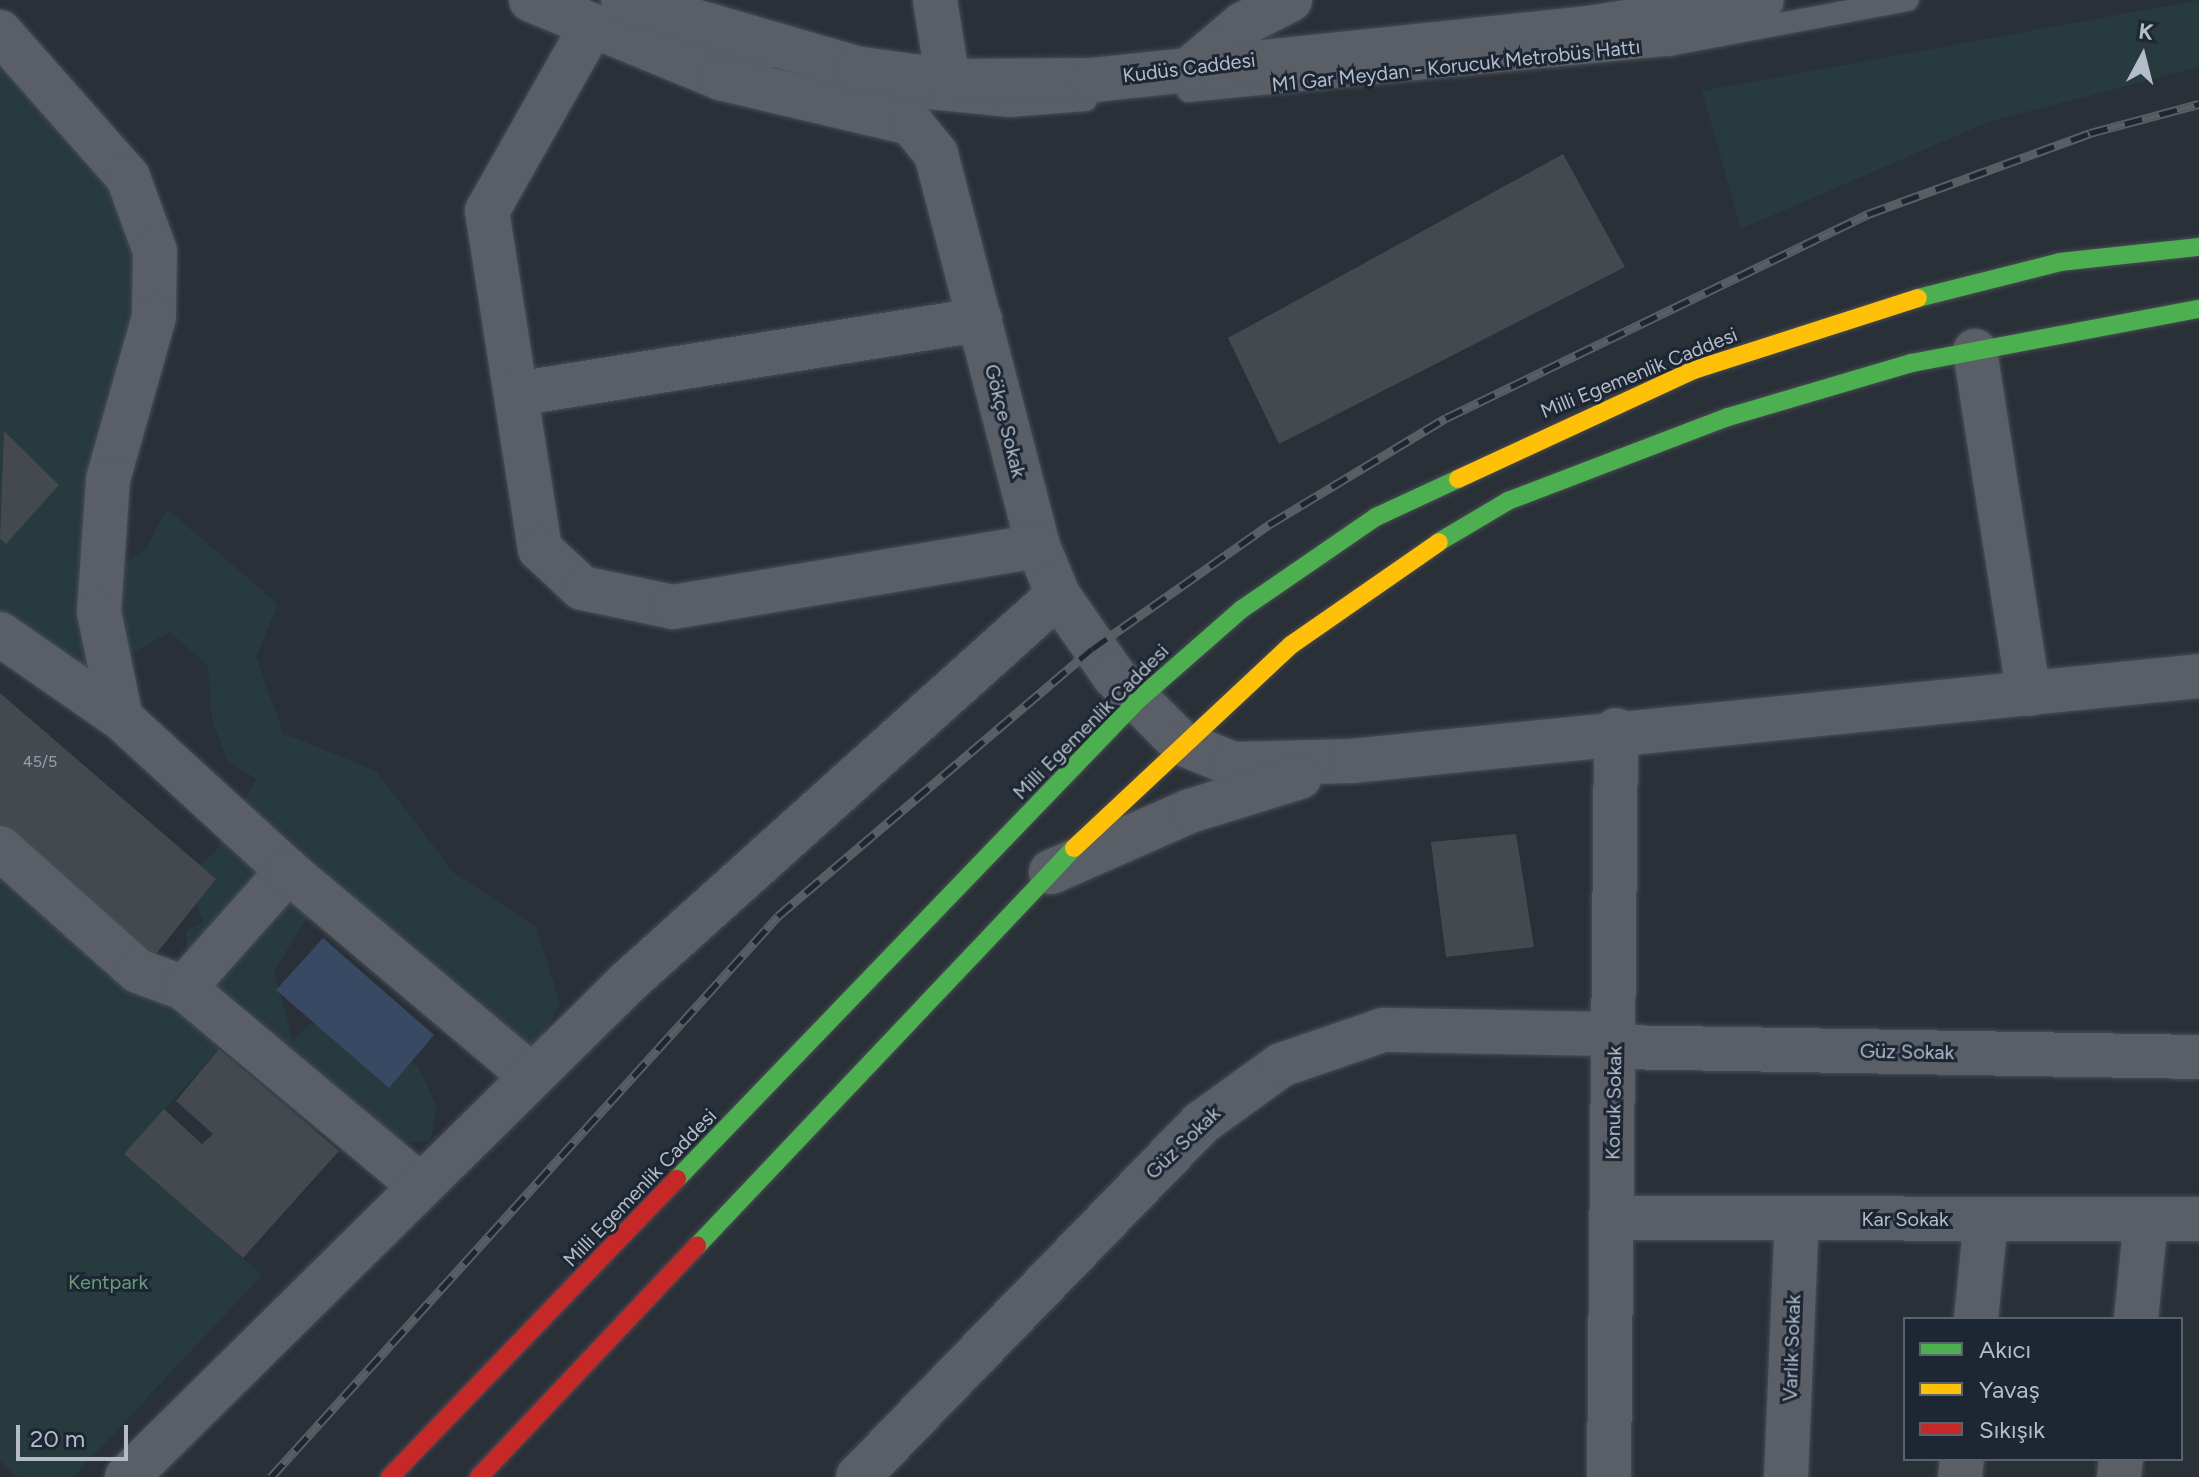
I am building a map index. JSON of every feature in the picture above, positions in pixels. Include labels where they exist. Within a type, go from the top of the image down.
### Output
[{"type":"main road","name":"Milli Egemenlik Caddesi","points":[[390,1477],[1138,700],[1242,609],[1376,517],[1694,370],[1897,303],[2060,262],[2199,247]]},
{"type":"main road","points":[[479,1477],[1047,874],[1181,743],[1291,645],[1401,564],[1508,501],[1728,417],[1975,351],[2199,309]]},
{"type":"street","points":[[531,0],[588,14],[487,211],[540,549],[582,588],[673,607],[1038,546]]},
{"type":"street","name":"Kudüs Caddesi","points":[[623,0],[855,68],[948,81],[1093,80],[1582,14],[1762,0]]},
{"type":"street","points":[[935,0],[948,81]]},
{"type":"street","points":[[1192,67],[1243,24],[1290,0]]},
{"type":"street","name":"Gökçe Sokak","points":[[588,14],[720,78],[911,123],[936,154],[1038,546],[1058,595],[1138,700],[1181,743]]},
{"type":"street","points":[[0,32],[128,177],[155,251],[154,317],[107,495],[99,612],[121,718]]},
{"type":"street","points":[[516,394],[980,320]]},
{"type":"street","points":[[1975,351],[2029,694]]},
{"type":"street","points":[[127,1477],[417,1183],[530,1075],[870,757],[1058,595]]},
{"type":"street","points":[[0,634],[121,718],[288,871],[530,1075]]},
{"type":"street","points":[[1181,743],[1233,764],[1352,761],[1616,730],[2199,676]]},
{"type":"street","name":"Konuk Sokak","points":[[1609,1477],[1616,730]]},
{"type":"street","points":[[1047,874],[1190,811],[1352,761]]},
{"type":"street","points":[[0,848],[138,971],[184,988],[417,1183]]},
{"type":"street","points":[[184,988],[288,871]]},
{"type":"street","name":"Güz Sokak","points":[[858,1477],[1201,1123],[1281,1065],[1383,1030],[2199,1057]]},
{"type":"street","name":"Kar Sokak","points":[[1612,1218],[2199,1219]]},
{"type":"street","name":"Varlık Sokak","points":[[1786,1477],[1797,1218]]},
{"type":"street","points":[[1976,1317],[1986,1219]]},
{"type":"street","points":[[2136,1317],[2146,1219]]},
{"type":"lane","name":"M1 Gar Meydan - Korucuk Metrobüs Hattı","points":[[588,14],[899,99],[1010,106],[1669,45],[1908,0]]},
{"type":"green space","points":[[2199,0],[2199,67],[1988,122],[1741,229],[1702,91]]},
{"type":"green space","points":[[0,32],[155,251],[110,573],[146,549],[167,509],[278,604],[256,657],[283,733],[376,771],[454,873],[536,927],[560,1003],[534,1054],[352,911],[305,921],[274,971],[293,1041],[310,1024],[363,1028],[418,1066],[437,1108],[430,1141],[397,1144],[345,1094],[339,1101],[345,1142],[319,1133],[240,1080],[187,958],[186,931],[203,922],[187,875],[216,851],[256,779],[227,760],[212,719],[208,666],[170,632],[124,658],[121,718],[0,634]]},
{"type":"green space","name":"Kentpark","points":[[0,848],[219,1049],[124,1154],[262,1275],[73,1477],[17,1477],[0,1460]]},
{"type":"water","points":[[323,938],[434,1035],[389,1088],[276,990]]},
{"type":"building","points":[[1563,154],[1625,267],[1279,444],[1228,338]]},
{"type":"building","points":[[4,431],[59,485],[6,544],[0,539]]},
{"type":"building","points":[[0,693],[216,879],[152,959],[0,832]]},
{"type":"building","points":[[1516,834],[1534,947],[1446,957],[1431,842]]},
{"type":"building","points":[[219,1049],[339,1151],[243,1258],[124,1154],[164,1109],[202,1144],[213,1134],[176,1101]]},
{"type":"railway","points":[[271,1477],[778,916],[1092,649],[1270,524],[1446,418],[1868,214],[2090,133],[2199,104]]},
{"type":"traffic: fast","points":[[1918,298],[2060,262],[2199,247]]},
{"type":"traffic: fast","points":[[1439,542],[1508,501],[1728,417],[1912,363],[2199,309]]},
{"type":"traffic: fast","points":[[677,1179],[1138,700],[1242,609],[1376,517],[1458,479]]},
{"type":"traffic: fast","points":[[697,1246],[1074,848]]},
{"type":"traffic: slow","points":[[1458,479],[1694,370],[1918,298]]},
{"type":"traffic: slow","points":[[1074,848],[1291,645],[1439,542]]},
{"type":"traffic: jam","points":[[390,1477],[677,1179]]},
{"type":"traffic: jam","points":[[479,1477],[697,1246]]}]
